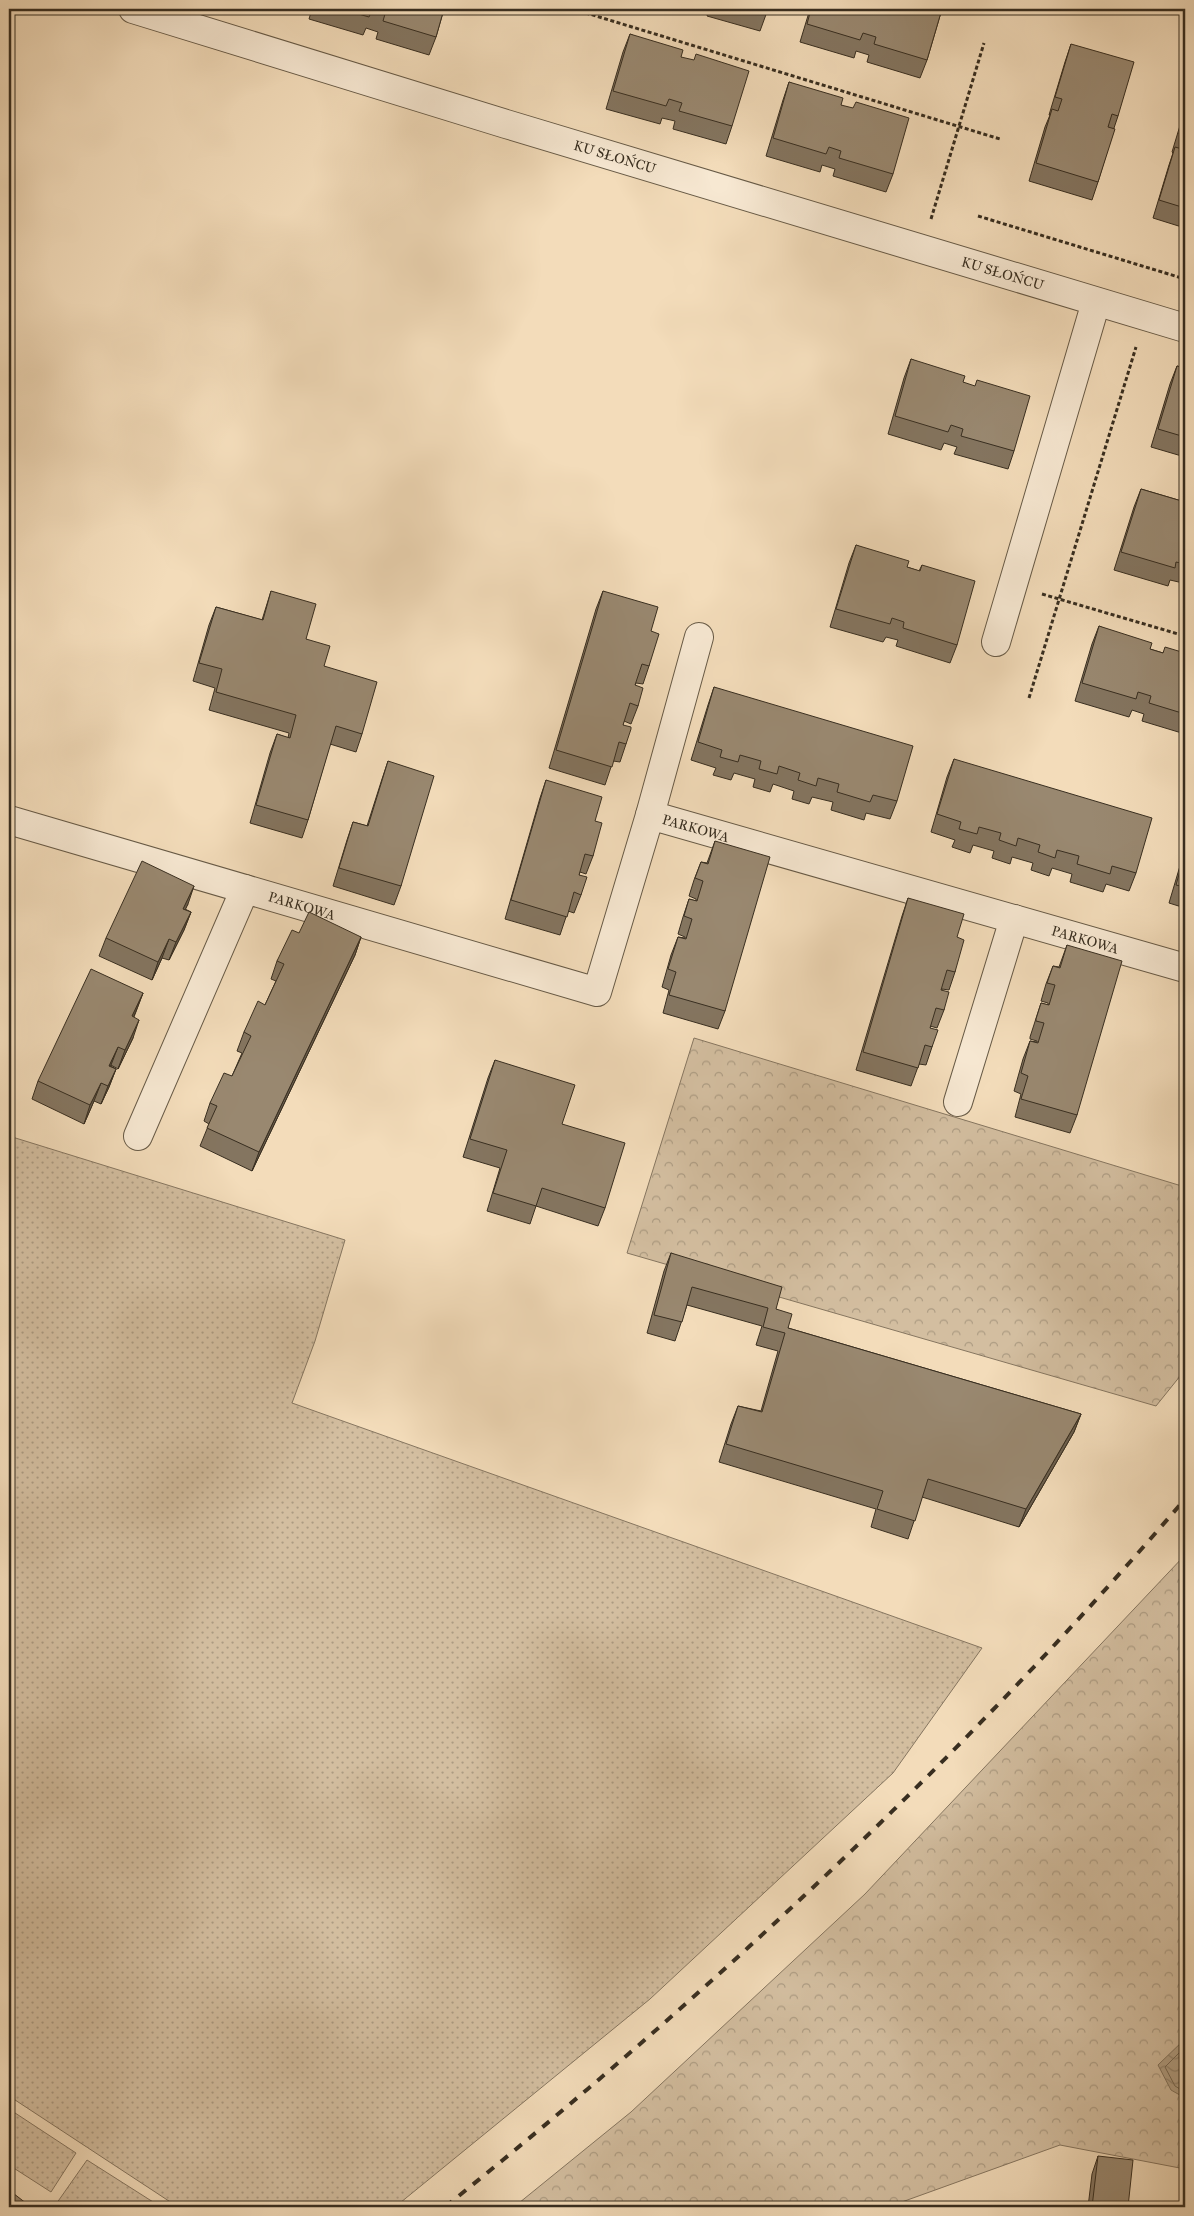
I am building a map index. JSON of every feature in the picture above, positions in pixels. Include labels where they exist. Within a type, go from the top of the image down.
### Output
[{"type":"street","name":"KU SŁOŃCU","points":[[133,9],[506,124],[931,250],[1185,328]]},
{"type":"street","points":[[996,642],[1096,302]]},
{"type":"street","points":[[650,815],[699,638]]},
{"type":"street","name":"PARKOWA","points":[[9,820],[597,992],[650,815],[1185,968]]},
{"type":"street","points":[[138,1136],[245,889]]},
{"type":"street","points":[[958,1102],[1014,919]]},
{"type":"path","points":[[573,9],[1000,139]]},
{"type":"path","points":[[934,206],[984,43]]},
{"type":"path","points":[[978,216],[1185,279]]},
{"type":"path","points":[[1028,698],[1146,316]]},
{"type":"path","points":[[1012,586],[1185,636]]},
{"type":"green space","points":[[694,1038],[1185,1187],[1185,1370],[1156,1406],[627,1253]]},
{"type":"green space","points":[[9,1136],[345,1240],[315,1341],[292,1403],[982,1648],[893,1773],[650,1999],[395,2207],[178,2207],[9,2096]]},
{"type":"green space","points":[[1185,1555],[1185,2169],[1060,2145],[888,2207],[514,2207],[631,2112],[865,1894]]},
{"type":"green space","points":[[9,2109],[76,2153],[51,2192],[9,2165]]},
{"type":"green space","points":[[87,2160],[161,2207],[54,2207]]},
{"type":"water","points":[[1185,2039],[1185,2098],[1171,2090],[1158,2065]]},
{"type":"building","points":[[341,9],[444,9],[436,37],[383,21],[385,14],[372,10],[369,17]]},
{"type":"building","points":[[753,9],[768,9],[767,13]]},
{"type":"building","points":[[811,9],[942,9],[927,60],[874,44],[876,37],[863,33],[860,40],[807,24]]},
{"type":"building","points":[[630,34],[683,50],[681,57],[694,60],[696,54],[749,71],[732,126],[679,111],[682,103],[669,99],[666,106],[613,91]]},
{"type":"building","points":[[1071,44],[1134,62],[1118,116],[1112,114],[1108,127],[1115,129],[1098,182],[1036,163],[1052,109],[1058,111],[1062,99],[1055,97]]},
{"type":"building","points":[[789,82],[843,98],[841,105],[853,108],[856,102],[909,118],[893,174],[839,158],[841,151],[829,147],[826,154],[773,138]]},
{"type":"building","points":[[1185,113],[1185,136],[1179,134]]},
{"type":"building","points":[[1185,137],[1185,208],[1159,200],[1175,147],[1182,149]]},
{"type":"building","points":[[911,359],[965,376],[963,382],[975,386],[977,380],[1030,396],[1014,451],[961,436],[963,429],[951,425],[948,432],[895,416]]},
{"type":"building","points":[[1177,366],[1185,368],[1185,437],[1158,429]]},
{"type":"building","points":[[1141,489],[1185,502],[1185,564],[1176,562],[1175,568],[1121,552]]},
{"type":"building","points":[[856,545],[909,561],[907,567],[920,571],[922,565],[975,581],[957,645],[903,628],[904,622],[892,618],[890,624],[836,609]]},
{"type":"building","points":[[271,591],[316,604],[306,639],[330,646],[324,666],[377,682],[362,734],[336,726],[308,820],[256,805],[277,734],[290,738],[296,715],[216,692],[222,669],[199,663],[216,607],[263,620]]},
{"type":"building","points":[[603,591],[658,607],[651,631],[659,634],[649,666],[642,664],[635,685],[643,688],[638,706],[630,703],[623,725],[631,727],[631,729],[626,744],[619,742],[612,767],[556,750]]},
{"type":"building","points":[[1099,626],[1152,643],[1150,649],[1163,653],[1165,647],[1185,653],[1185,714],[1149,703],[1151,696],[1138,692],[1136,699],[1082,683]]},
{"type":"building","points":[[714,687],[913,746],[897,801],[873,795],[870,802],[837,792],[839,784],[818,778],[816,786],[798,780],[800,773],[779,766],[777,774],[759,769],[761,761],[740,755],[738,762],[720,757],[722,750],[698,742]]},
{"type":"building","points":[[954,759],[1152,818],[1136,873],[1112,866],[1110,874],[1077,864],[1079,856],[1057,850],[1055,858],[1038,852],[1040,845],[1018,838],[1016,846],[999,840],[1001,833],[979,827],[977,834],[959,829],[961,822],[937,814]]},
{"type":"building","points":[[388,761],[434,776],[401,886],[339,868],[353,822],[368,826]]},
{"type":"building","points":[[546,780],[602,797],[595,821],[602,823],[593,856],[585,854],[579,875],[587,877],[581,895],[574,892],[567,917],[511,900]]},
{"type":"building","points":[[715,841],[770,857],[725,1011],[669,995],[676,972],[668,969],[678,937],[686,939],[692,919],[684,916],[689,899],[697,901],[703,881],[695,878],[701,862],[708,864]]},
{"type":"building","points":[[1185,853],[1185,887],[1176,885]]},
{"type":"building","points":[[142,861],[194,886],[183,909],[191,912],[176,942],[169,939],[158,962],[106,938]]},
{"type":"building","points":[[908,898],[964,914],[957,937],[964,940],[955,972],[947,970],[941,990],[949,992],[944,1010],[936,1008],[930,1028],[938,1030],[932,1047],[925,1045],[918,1068],[863,1052]]},
{"type":"building","points":[[309,912],[361,937],[259,1152],[207,1128],[217,1106],[210,1103],[224,1073],[232,1076],[251,1036],[244,1032],[258,1001],[265,1005],[284,964],[277,961],[292,930],[299,933]]},
{"type":"building","points":[[1067,945],[1122,961],[1077,1115],[1021,1099],[1028,1076],[1021,1073],[1030,1041],[1038,1043],[1044,1023],[1036,1021],[1036,1019],[1041,1003],[1049,1005],[1055,985],[1047,983],[1053,966],[1060,968]]},
{"type":"building","points":[[91,969],[143,993],[132,1016],[139,1020],[125,1050],[118,1047],[109,1066],[116,1069],[108,1086],[101,1083],[90,1105],[38,1081]]},
{"type":"building","points":[[495,1060],[575,1085],[562,1124],[625,1143],[605,1208],[542,1188],[536,1206],[493,1193],[507,1150],[470,1139]]},
{"type":"building","points":[[671,1253],[782,1287],[776,1309],[792,1314],[788,1328],[1081,1414],[1026,1509],[928,1479],[915,1521],[877,1509],[883,1491],[726,1444],[738,1406],[762,1412],[785,1333],[763,1327],[768,1308],[692,1287],[682,1322],[654,1315]]},
{"type":"building","points":[[1098,2156],[1133,2160],[1128,2207],[1092,2207]]},
{"type":"building","points":[[9,2190],[31,2207],[9,2207]]},
{"type":"railway","points":[[445,2207],[641,2043],[831,1870],[923,1781],[1013,1689],[1185,1499]]}]
